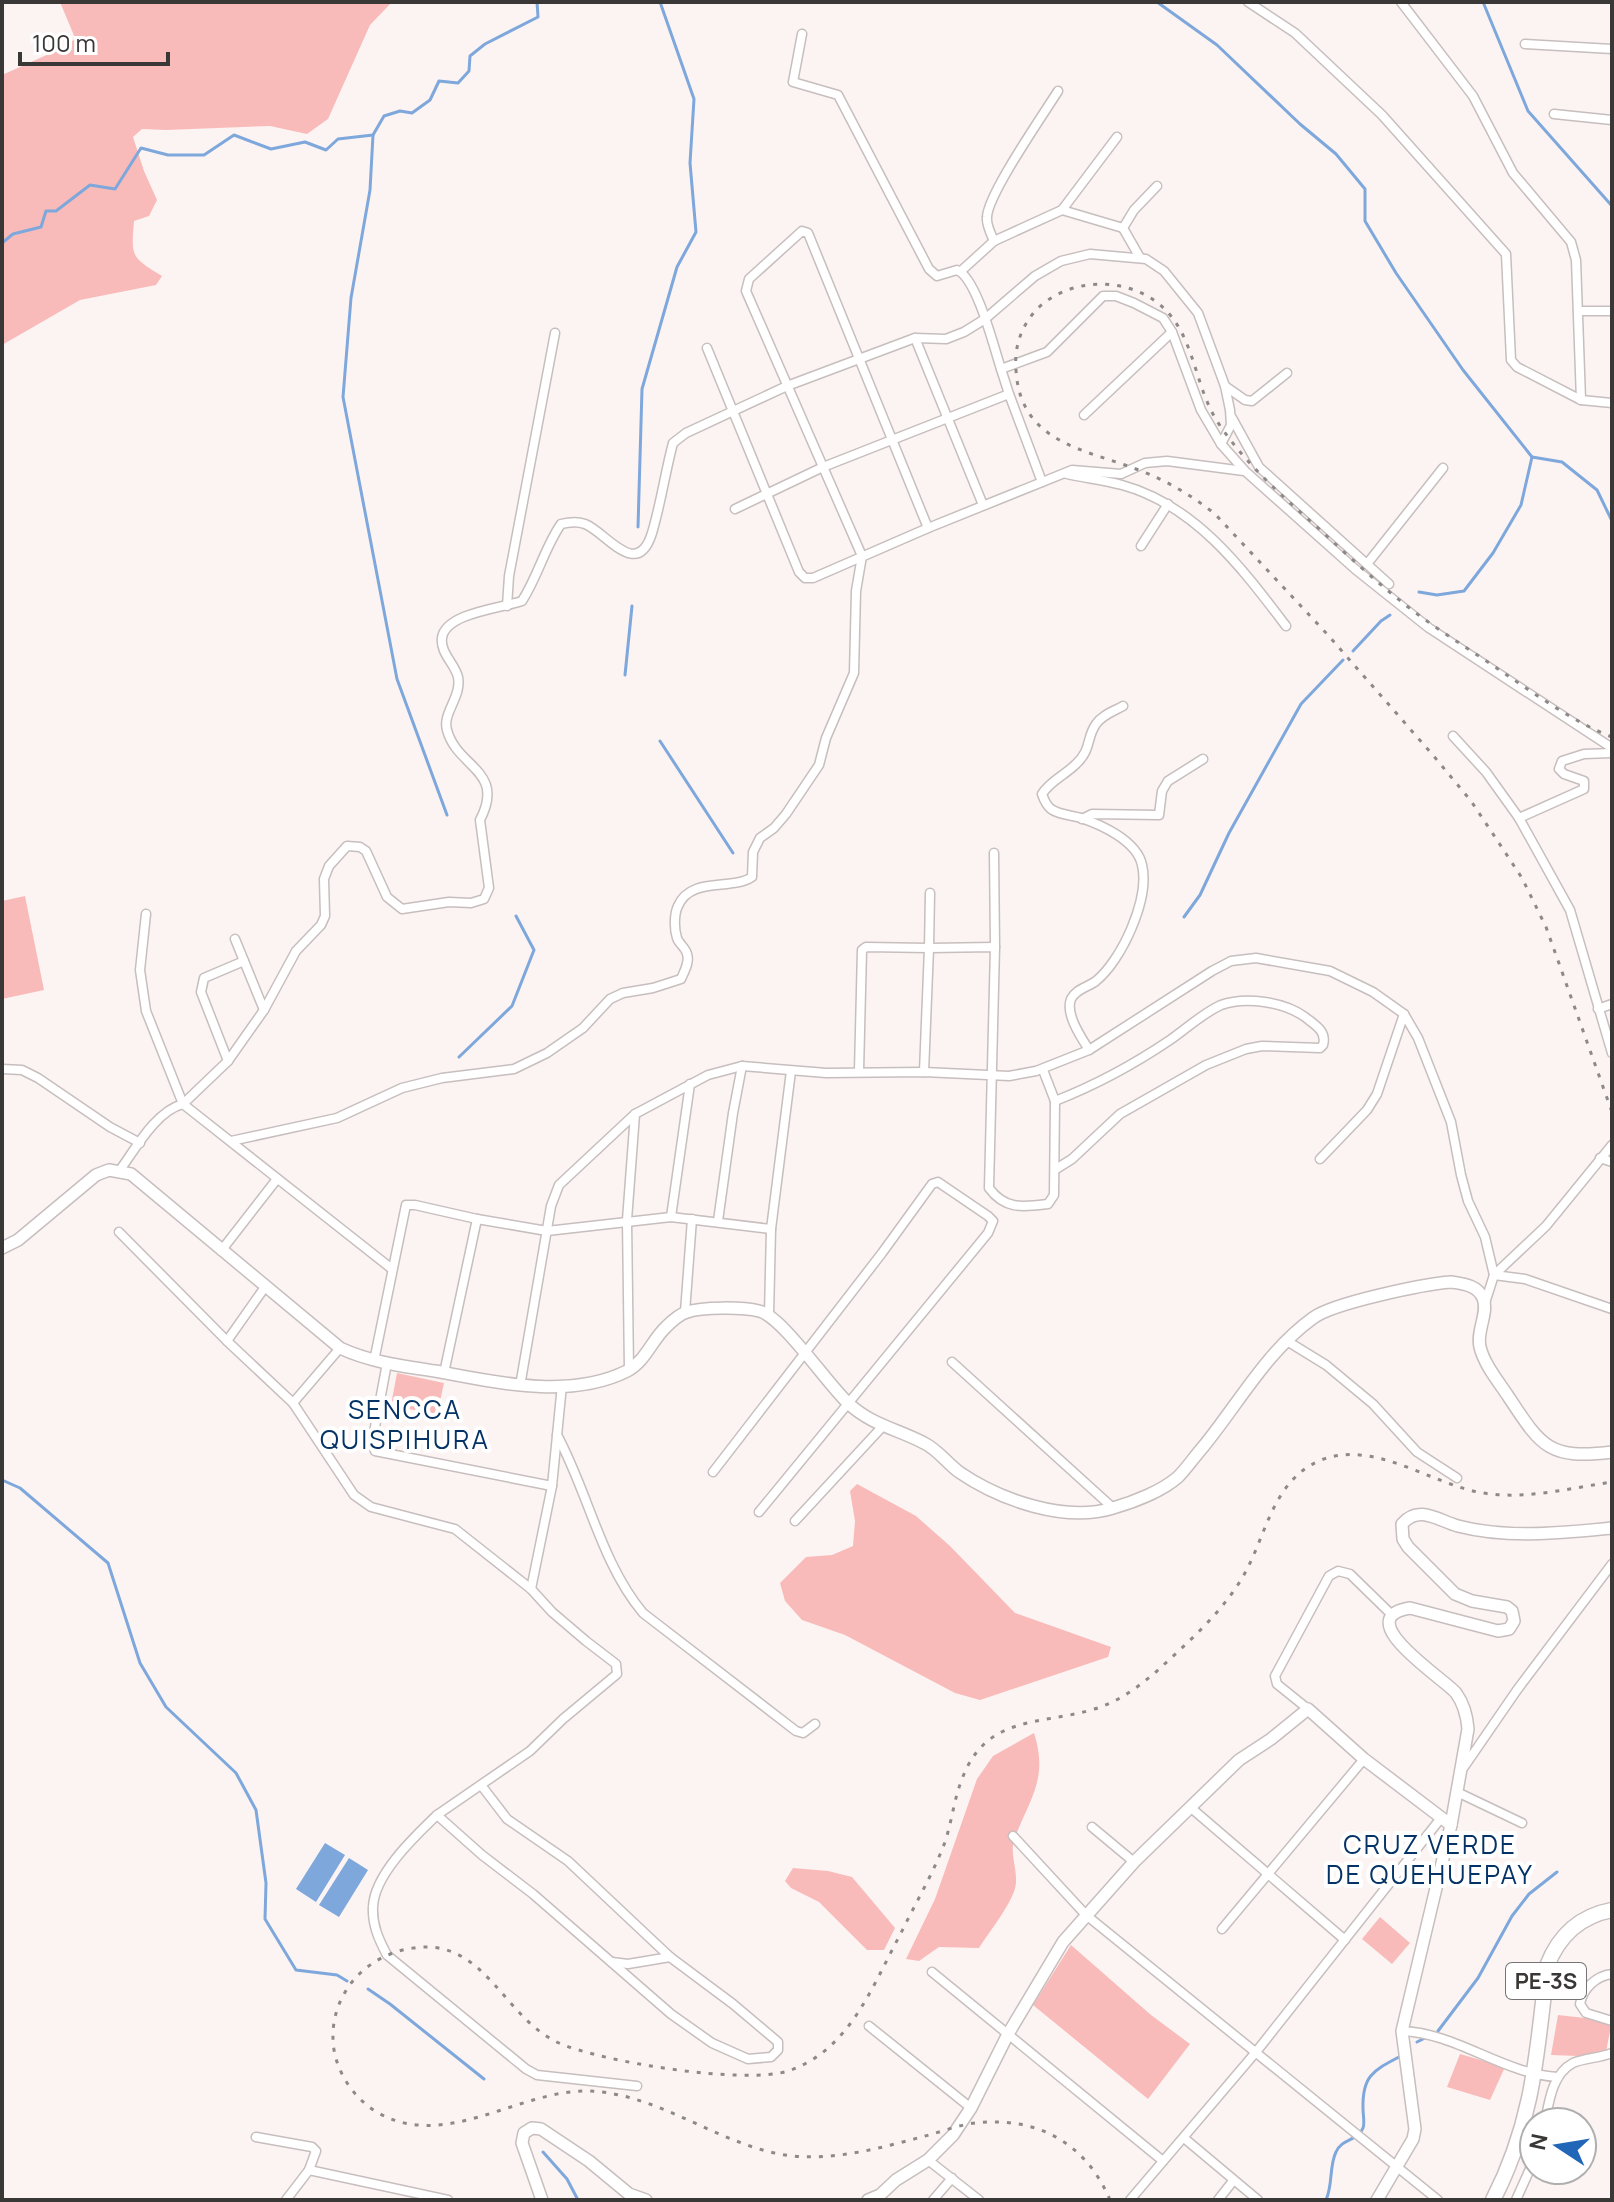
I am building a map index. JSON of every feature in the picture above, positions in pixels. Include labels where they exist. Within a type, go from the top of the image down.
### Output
[{"type":"highway","name":"PE-3S","points":[[1493,2200],[1522,2132],[1535,2076],[1547,1966],[1552,1952],[1581,1920],[1612,1910]]},
{"type":"street","points":[[1248,2],[1295,33],[1382,115],[1506,254],[1511,360],[1517,367],[1581,400],[1612,403]]},
{"type":"street","points":[[1401,2],[1473,96],[1513,173],[1571,242],[1576,260],[1581,400]]},
{"type":"street","points":[[802,34],[793,82],[838,95],[929,269],[937,276],[961,271],[994,241],[1062,210],[1117,137]]},
{"type":"street","points":[[1525,44],[1612,49]]},
{"type":"street","points":[[994,241],[987,223],[988,209],[1058,91]]},
{"type":"street","points":[[1554,114],[1612,120]]},
{"type":"street","points":[[1123,228],[1134,210],[1157,186]]},
{"type":"street","points":[[1062,210],[1123,228],[1139,256]]},
{"type":"street","points":[[231,1141],[337,1118],[402,1088],[442,1078],[514,1069],[547,1053],[583,1028],[610,999],[681,979],[688,954],[677,938],[675,918],[678,905],[687,894],[707,885],[745,882],[752,877],[753,852],[760,838],[786,814],[819,765],[826,738],[854,673],[856,591],[862,556],[746,287],[749,279],[802,231],[808,233],[928,528]]},
{"type":"street","points":[[120,1170],[164,1115],[173,1107],[183,1104],[228,1061],[264,1010],[296,951],[321,925],[325,916],[324,879],[329,866],[347,846],[366,851],[379,885],[394,906],[402,909],[479,901],[487,894],[480,820],[485,811],[488,787],[447,731],[448,715],[455,704],[458,682],[443,647],[442,637],[450,623],[464,616],[522,601],[561,524],[587,524],[625,553],[635,553],[643,548],[650,539],[662,502],[673,443],[694,428],[733,409],[915,338],[946,339],[985,319],[1035,276],[1061,261],[1090,254],[1139,256],[1164,271],[1198,313],[1225,386],[1231,418],[1259,467],[1389,584]]},
{"type":"street","points":[[961,271],[985,319],[1042,482]]},
{"type":"street","points":[[1001,369],[1047,352],[1103,296],[1116,296],[1148,308],[1163,318],[1172,332],[1201,410],[1221,444],[1245,471],[1369,581],[1429,628],[1612,751]]},
{"type":"street","points":[[1578,311],[1612,311]]},
{"type":"street","points":[[1084,415],[1172,332]]},
{"type":"street","points":[[507,606],[509,576],[555,333]]},
{"type":"street","points":[[915,338],[983,505]]},
{"type":"street","points":[[707,348],[799,572],[805,578],[813,578],[1072,470],[1126,473],[1145,463],[1158,461],[1245,471]]},
{"type":"street","points":[[1225,386],[1245,400],[1252,401],[1287,373]]},
{"type":"street","points":[[735,509],[823,467],[1009,394]]},
{"type":"street","points":[[1221,444],[1229,431],[1231,418]]},
{"type":"street","points":[[1369,581],[1370,566],[1443,468]]},
{"type":"street","points":[[1062,474],[1123,485],[1168,504],[1237,560],[1286,626]]},
{"type":"street","points":[[1141,546],[1168,504]]},
{"type":"street","points":[[1089,1050],[1071,1014],[1070,1003],[1076,993],[1098,980],[1124,943],[1138,914],[1143,868],[1134,847],[1082,819],[1054,811],[1042,794],[1047,786],[1076,765],[1088,750],[1097,721],[1123,706]]},
{"type":"street","points":[[1453,736],[1486,772],[1519,818],[1570,910],[1612,1053]]},
{"type":"street","points":[[1519,818],[1584,789],[1584,781],[1559,769],[1562,761],[1584,754],[1612,751]]},
{"type":"street","points":[[1082,819],[1092,814],[1159,815],[1162,791],[1168,781],[1203,759]]},
{"type":"street","points":[[994,853],[995,947],[989,1188],[1004,1203],[1023,1208],[1048,1204],[1054,1195],[1055,1101],[1043,1070]]},
{"type":"street","points":[[924,1072],[930,893]]},
{"type":"street","points":[[146,914],[140,970],[146,1011],[183,1104],[392,1269]]},
{"type":"street","points":[[235,939],[264,1010]]},
{"type":"street","points":[[859,1071],[864,948],[995,947]]},
{"type":"street","points":[[520,1386],[551,1206],[559,1185],[635,1114],[708,1075],[742,1066],[791,1071],[992,1076],[1043,1070],[1089,1050],[1212,971],[1242,959],[1256,958],[1330,971],[1373,992],[1404,1014],[1418,1038],[1451,1122],[1468,1201],[1485,1237],[1494,1275]]},
{"type":"street","points":[[228,1061],[201,985],[204,978],[244,961]]},
{"type":"street","points":[[1055,1101],[1092,1087],[1134,1064],[1224,1004],[1247,1002],[1288,1007],[1319,1028],[1324,1036],[1320,1048],[1262,1046],[1206,1065],[1120,1114],[1072,1159],[1056,1169]]},
{"type":"street","points":[[1598,1009],[1612,1004]]},
{"type":"street","points":[[1320,1159],[1367,1110],[1377,1094],[1404,1014]]},
{"type":"street","points":[[718,1221],[742,1066]]},
{"type":"street","points":[[2,1069],[22,1070],[38,1078],[110,1127],[140,1143]]},
{"type":"street","points":[[769,1315],[771,1229],[791,1071]]},
{"type":"street","points":[[671,1217],[690,1084]]},
{"type":"street","points":[[629,1370],[627,1220],[635,1114]]},
{"type":"street","points":[[1612,1145],[1546,1226],[1494,1275],[1479,1333],[1481,1352],[1533,1434],[1548,1447],[1567,1454],[1583,1456],[1612,1452]]},
{"type":"street","points":[[1600,1158],[1612,1162]]},
{"type":"street","points":[[2,1248],[18,1240],[96,1175],[120,1170],[131,1174],[340,1348],[374,1361],[520,1386],[601,1381],[629,1370],[666,1327],[685,1312],[712,1309],[759,1311],[769,1315],[849,1404],[882,1427],[926,1444],[959,1472],[994,1491],[1062,1514],[1113,1508],[1166,1485],[1179,1476],[1220,1426],[1260,1368],[1314,1317],[1336,1307],[1441,1283],[1470,1285],[1481,1294],[1485,1303]]},
{"type":"street","points":[[221,1251],[277,1179]]},
{"type":"street","points":[[713,1472],[932,1184],[938,1182],[988,1216],[993,1221],[988,1233],[759,1512]]},
{"type":"street","points":[[374,1361],[406,1205],[547,1231],[671,1217],[771,1229]]},
{"type":"street","points":[[444,1373],[477,1219]]},
{"type":"street","points":[[685,1312],[692,1219]]},
{"type":"street","points":[[119,1232],[293,1403],[354,1495],[371,1507],[455,1529],[531,1589],[552,1612],[616,1664],[617,1674],[530,1751],[437,1815],[410,1840],[374,1893],[372,1910],[376,1933],[387,1955],[526,2069],[555,2079],[637,2086]]},
{"type":"street","points":[[1494,1275],[1525,1279],[1612,1309]]},
{"type":"street","points":[[227,1341],[265,1287]]},
{"type":"street","points":[[1287,1341],[1326,1365],[1373,1404],[1417,1452],[1457,1478]]},
{"type":"street","points":[[293,1403],[340,1348]]},
{"type":"street","points":[[952,1362],[1113,1508]]},
{"type":"street","points":[[387,1363],[372,1443],[375,1451],[552,1486]]},
{"type":"street","points":[[531,1589],[552,1486],[562,1385]]},
{"type":"street","points":[[795,1521],[882,1427]]},
{"type":"street","points":[[557,1435],[626,1593],[643,1613],[796,1731],[803,1733],[815,1724]]},
{"type":"street","points":[[1377,2200],[1413,2139],[1415,2129],[1402,2031],[1451,1825],[1467,1739],[1466,1713],[1456,1692],[1410,1656],[1391,1630],[1392,1615],[1398,1610],[1410,1608],[1498,1631],[1509,1629],[1514,1621],[1512,1611],[1507,1607],[1472,1601],[1455,1594],[1408,1547],[1403,1539],[1402,1524],[1414,1514],[1431,1516],[1458,1526],[1502,1532],[1544,1534],[1612,1528]]},
{"type":"street","points":[[1461,1772],[1509,1701],[1612,1564]]},
{"type":"street","points":[[1392,1615],[1350,1574],[1338,1571],[1329,1576],[1275,1676],[1277,1684],[1364,1759],[1451,1825]]},
{"type":"street","points":[[868,2200],[880,2195],[896,2180],[928,2160],[953,2135],[1063,1942],[1086,1915],[1134,1862],[1239,1760],[1308,1709]]},
{"type":"street","points":[[1222,1929],[1364,1759]]},
{"type":"street","points":[[437,1815],[671,2014],[712,2043],[748,2059],[771,2057],[778,2050],[778,2042],[767,2032],[670,1957],[568,1861],[507,1819],[481,1785]]},
{"type":"street","points":[[1457,1792],[1522,1823]]},
{"type":"street","points":[[1190,1807],[1345,1940]]},
{"type":"street","points":[[1130,2200],[1256,2052],[1441,1818]]},
{"type":"street","points":[[1092,1827],[1134,1862]]},
{"type":"street","points":[[1013,1836],[1086,1915],[1438,2200]]},
{"type":"street","points":[[608,1961],[628,1964],[670,1957]]},
{"type":"street","points":[[932,1972],[1163,2161]]},
{"type":"street","points":[[1612,1974],[1605,1975],[1588,1987],[1580,2004],[1586,2013],[1612,2021]]},
{"type":"street","points":[[869,2026],[971,2108]]},
{"type":"street","points":[[1402,2031],[1425,2032],[1535,2076],[1558,2077]]},
{"type":"street","points":[[1549,2106],[1558,2077],[1574,2063],[1612,2053]]},
{"type":"street","points":[[542,2200],[522,2143],[524,2133],[532,2128],[541,2129],[589,2161],[629,2194],[646,2200]]},
{"type":"street","points":[[256,2137],[312,2147],[316,2151],[309,2170],[286,2200]]},
{"type":"street","points":[[1184,2138],[1258,2200]]},
{"type":"street","points":[[928,2160],[979,2200]]},
{"type":"street","points":[[309,2170],[448,2200]]},
{"type":"street","points":[[933,2200],[952,2178]]},
{"type":"street","points":[[1218,2200],[1233,2181]]},
{"type":"shaded area","points":[[60,2],[392,2],[370,25],[328,119],[307,134],[270,126],[142,129],[133,137],[157,200],[149,216],[134,221],[133,249],[139,260],[162,276],[156,285],[80,300],[2,345],[2,75],[69,45],[75,38]]},
{"type":"shaded area","points":[[25,896],[44,990],[2,999],[2,901]]},
{"type":"shaded area","points":[[397,1373],[444,1383],[437,1415],[391,1405]]},
{"type":"shaded area","points":[[857,1484],[916,1516],[1015,1613],[1111,1647],[1108,1657],[980,1700],[955,1693],[845,1635],[802,1620],[785,1601],[780,1583],[806,1557],[832,1555],[853,1546],[855,1521],[850,1491]]},
{"type":"shaded area","points":[[1034,1733],[1038,1749],[1038,1777],[1014,1840],[1016,1883],[1006,1907],[979,1948],[939,1947],[919,1961],[906,1959],[935,1899],[977,1779],[993,1756]]},
{"type":"shaded area","points":[[793,1868],[852,1877],[895,1928],[884,1950],[867,1950],[819,1902],[791,1888],[785,1881]]},
{"type":"shaded area","points":[[1380,1917],[1410,1943],[1392,1964],[1362,1939]]},
{"type":"shaded area","points":[[1071,1945],[1151,2015],[1190,2044],[1148,2099],[1033,2005]]},
{"type":"shaded area","points":[[1558,2015],[1612,2021],[1605,2057],[1551,2055]]},
{"type":"shaded area","points":[[1460,2054],[1505,2067],[1490,2100],[1447,2087]]},
{"type":"water","points":[[325,1843],[345,1855],[316,1902],[296,1889]]},
{"type":"water","points":[[349,1858],[368,1870],[339,1917],[319,1905]]},
{"type":"waterway","points":[[2,243],[13,234],[41,227],[46,211],[56,211],[90,185],[115,189],[141,148],[168,155],[204,155],[234,135],[271,149],[305,142],[326,150],[338,139],[373,135],[384,116],[400,111],[412,113],[430,100],[439,81],[458,83],[469,71],[470,56],[485,44],[538,17],[537,2]]},
{"type":"waterway","points":[[638,527],[642,389],[677,267],[696,232],[690,163],[694,99],[660,2]]},
{"type":"waterway","points":[[1157,2],[1217,45],[1336,154],[1365,189],[1365,221],[1396,273],[1463,370],[1532,457],[1562,462],[1597,490],[1612,521]]},
{"type":"waterway","points":[[1483,2],[1528,111],[1612,206]]},
{"type":"waterway","points":[[373,135],[370,190],[351,298],[343,397],[397,679],[447,815]]},
{"type":"waterway","points":[[1419,592],[1437,595],[1464,591],[1493,553],[1521,505],[1532,457]]},
{"type":"waterway","points":[[625,675],[632,606]]},
{"type":"waterway","points":[[1353,651],[1390,615]]},
{"type":"waterway","points":[[1184,917],[1200,895],[1229,833],[1301,704],[1343,660]]},
{"type":"waterway","points":[[660,741],[733,853]]},
{"type":"waterway","points":[[459,1057],[512,1006],[534,950],[516,916]]},
{"type":"waterway","points":[[2,1480],[20,1488],[108,1563],[140,1663],[166,1707],[236,1773],[256,1810],[266,1883],[265,1919],[296,1970],[337,1975],[347,1981]]},
{"type":"waterway","points":[[1438,2031],[1478,1978],[1512,1916],[1529,1894],[1557,1872]]},
{"type":"waterway","points":[[368,1989],[484,2079]]},
{"type":"waterway","points":[[1417,2042],[1425,2038]]},
{"type":"waterway","points":[[1326,2200],[1336,2152],[1363,2128],[1364,2089],[1370,2076],[1399,2057]]},
{"type":"waterway","points":[[543,2152],[567,2179],[578,2200]]},
{"type":"railway","points":[[1612,737],[1553,706],[1414,612],[1278,492],[1221,427],[1204,395],[1179,328],[1169,313],[1155,301],[1126,287],[1094,284],[1050,299],[1031,316],[1020,337],[1016,370],[1020,394],[1029,413],[1042,428],[1076,448],[1168,483],[1215,514],[1327,634],[1471,801],[1522,878],[1546,927],[1612,1112]]},
{"type":"railway","points":[[1110,2200],[1088,2163],[1073,2149],[1039,2129],[1019,2124],[975,2123],[856,2153],[802,2157],[735,2141],[639,2100],[588,2091],[561,2093],[454,2123],[427,2125],[401,2122],[375,2111],[350,2088],[339,2068],[333,2046],[335,2016],[347,1989],[371,1964],[401,1950],[438,1948],[458,1955],[476,1967],[540,2031],[559,2043],[579,2050],[639,2064],[708,2073],[767,2075],[796,2068],[817,2057],[835,2041],[866,2000],[935,1866],[945,1842],[962,1779],[972,1758],[985,1743],[1000,1733],[1016,1726],[1072,1715],[1109,1703],[1157,1671],[1200,1631],[1229,1598],[1247,1570],[1279,1499],[1303,1470],[1321,1460],[1341,1455],[1362,1455],[1383,1459],[1464,1488],[1499,1495],[1548,1492],[1612,1482]]},
{"type":"district","name":"SENCCA QUISPIHURA","points":[[405,1424]]},
{"type":"district","name":"CRUZ VERDE DE QUEHUEPAY","points":[[1430,1859]]}]
